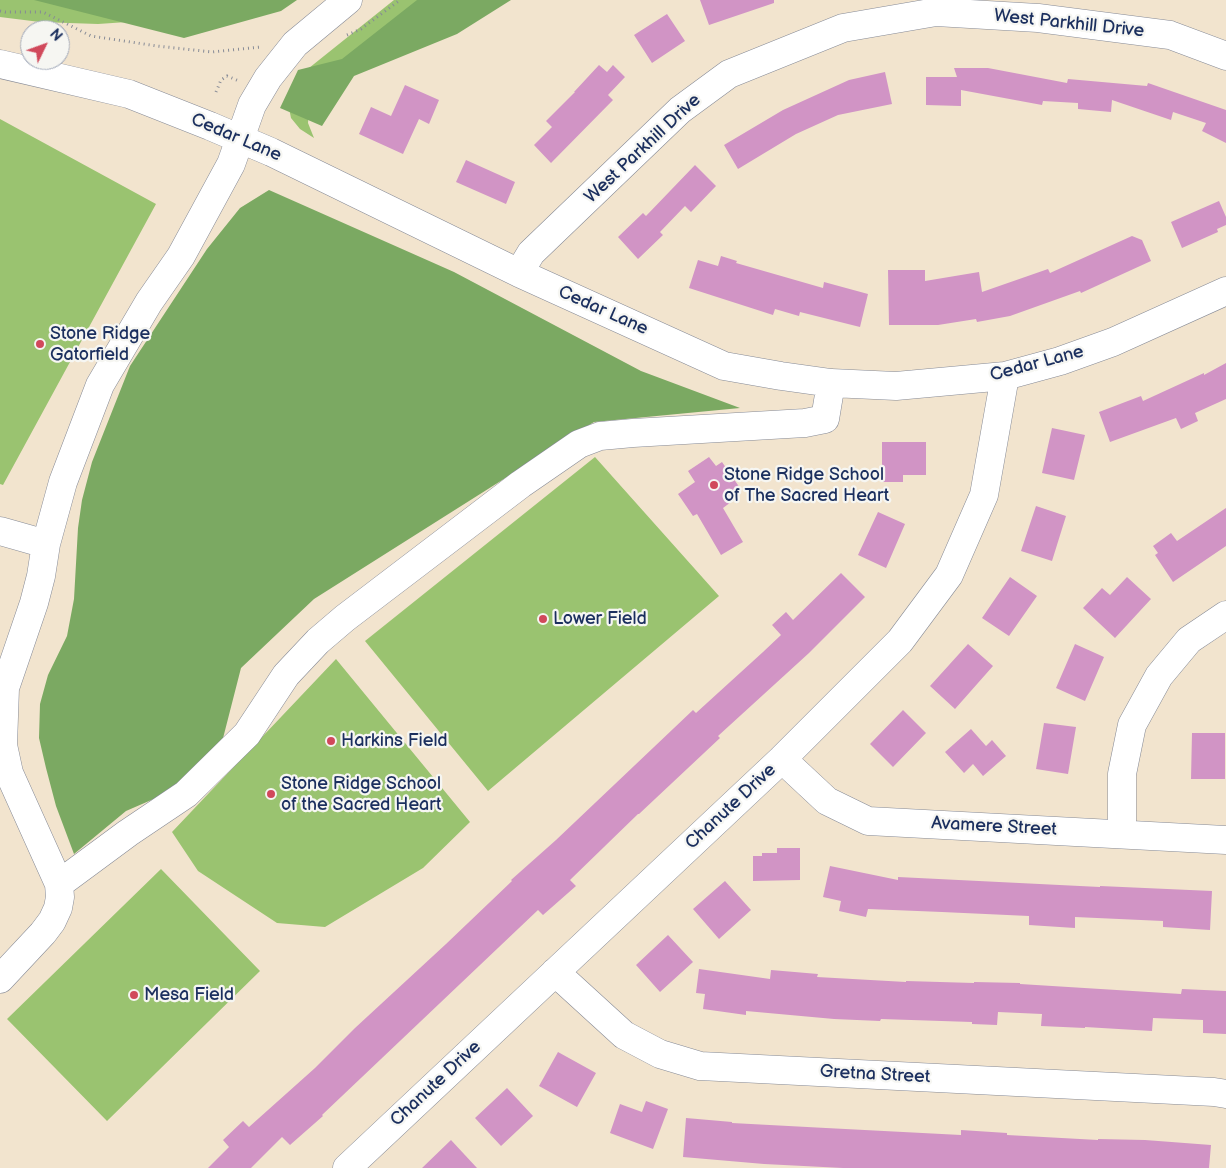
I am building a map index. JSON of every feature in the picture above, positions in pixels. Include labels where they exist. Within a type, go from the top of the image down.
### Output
[{"type":"street","points":[[0,979],[34,944],[52,921],[58,908],[60,897],[59,884],[9,773],[3,745],[5,688],[34,603],[46,544],[62,482],[100,385],[149,302],[181,256],[231,164],[252,105],[268,78],[295,44],[348,0]]},
{"type":"street","name":"West Parkhill Drive","points":[[519,273],[531,253],[680,110],[729,74],[843,28],[936,12],[1038,18],[1170,35],[1226,56]]},
{"type":"street","name":"Cedar Lane","points":[[0,64],[129,94],[210,126],[270,152],[519,273],[724,366],[831,383],[896,386],[1005,376],[1060,361],[1113,342],[1226,291]]},
{"type":"street","name":"Chanute Drive","points":[[347,1168],[782,759],[900,642],[949,575],[984,495],[1005,376]]},
{"type":"street","points":[[59,884],[128,833],[186,794],[247,734],[286,675],[318,641],[345,618],[514,490],[579,444],[600,436],[805,423],[825,419],[831,383]]},
{"type":"street","points":[[0,531],[46,544]]},
{"type":"street","points":[[1122,834],[1122,774],[1132,725],[1159,676],[1189,640],[1226,615]]},
{"type":"street","name":"Avamere Street","points":[[782,759],[827,801],[868,821],[1226,840]]},
{"type":"street","name":"Gretna Street","points":[[555,972],[624,1035],[660,1054],[700,1066],[1226,1094]]},
{"type":"path","points":[[340,36],[361,29],[400,0]]},
{"type":"path","points":[[0,11],[43,12],[91,36],[157,46],[212,52],[267,46]]},
{"type":"green space","points":[[0,0],[248,0],[156,20],[98,24],[70,23],[70,20],[24,20],[0,17]]},
{"type":"green space","points":[[34,0],[297,0],[281,11],[184,38]]},
{"type":"green space","points":[[394,0],[496,0],[321,90],[309,108],[308,123],[314,138],[300,129],[291,118],[288,103],[299,76]]},
{"type":"green space","points":[[417,0],[511,0],[457,34],[354,76],[322,126],[280,108],[298,70],[342,59]]},
{"type":"green space","name":"Stone Ridge Gatorfield","points":[[0,119],[156,204],[3,485],[0,484]]},
{"type":"green space","points":[[269,190],[454,272],[641,371],[740,408],[594,422],[314,599],[241,668],[220,750],[172,791],[126,811],[74,854],[56,806],[39,738],[40,704],[48,675],[67,636],[74,599],[78,528],[82,500],[92,462],[130,366],[207,249],[240,208]]},
{"type":"green space","name":"Lower Field","points":[[595,457],[719,596],[488,791],[365,641]]},
{"type":"green space","name":"Harkins Field","points":[[336,659],[470,822],[423,868],[325,927],[277,923],[198,871],[172,832]]},
{"type":"green space","name":"Mesa Field","points":[[161,869],[260,971],[107,1121],[7,1019]]},
{"type":"building","points":[[700,0],[774,0],[774,3],[709,25]]},
{"type":"building","points":[[667,14],[685,41],[652,63],[634,35]]},
{"type":"building","points":[[599,65],[607,72],[613,65],[625,77],[608,95],[613,100],[551,163],[534,145],[552,127],[546,121]]},
{"type":"building","points":[[954,68],[988,68],[1067,83],[1068,79],[1147,86],[1148,83],[1226,110],[1226,143],[1202,131],[1206,123],[1173,112],[1171,120],[1112,100],[1111,112],[1078,109],[1078,103],[1043,101],[1042,105],[961,90],[961,106],[926,105],[926,77],[957,77]]},
{"type":"building","points":[[885,72],[892,104],[838,115],[796,134],[738,169],[724,145],[783,110],[849,80]]},
{"type":"building","points":[[405,85],[439,100],[429,124],[419,119],[403,154],[359,134],[371,107],[391,116]]},
{"type":"building","points":[[466,160],[515,182],[506,204],[456,182]]},
{"type":"building","points":[[695,165],[716,186],[691,212],[685,206],[660,232],[663,235],[638,259],[618,237],[643,213],[646,216]]},
{"type":"building","points":[[1219,201],[1226,217],[1226,225],[1217,229],[1218,232],[1182,248],[1171,222]]},
{"type":"building","points":[[1132,236],[1142,240],[1151,261],[1081,293],[1080,291],[1010,316],[977,322],[976,319],[938,325],[889,325],[888,270],[925,270],[925,281],[979,272],[982,292],[1048,269],[1050,273]]},
{"type":"building","points":[[721,256],[737,261],[736,263],[823,288],[824,282],[868,294],[860,327],[800,312],[799,316],[775,309],[773,315],[689,288],[698,260],[718,266]]},
{"type":"building","points":[[1226,363],[1226,399],[1195,413],[1198,421],[1181,429],[1176,418],[1110,442],[1099,412],[1141,396],[1143,401],[1204,373],[1204,375]]},
{"type":"building","points":[[1052,428],[1085,435],[1074,480],[1042,473]]},
{"type":"building","points":[[882,442],[926,442],[926,475],[903,475],[903,482],[882,482]]},
{"type":"building","name":"Stone Ridge School of The Sacred Heart","points":[[709,457],[716,466],[722,462],[740,488],[728,497],[731,502],[723,508],[743,542],[721,555],[697,514],[693,516],[678,494],[695,482],[688,471]]},
{"type":"building","points":[[1036,506],[1066,516],[1052,561],[1021,551]]},
{"type":"building","points":[[1226,508],[1226,546],[1173,582],[1155,555],[1158,553],[1153,546],[1171,533],[1177,541]]},
{"type":"building","points":[[878,512],[905,524],[886,568],[858,555]]},
{"type":"building","points":[[841,573],[865,597],[809,653],[718,736],[720,738],[570,880],[576,886],[543,915],[538,910],[323,1116],[290,1145],[282,1137],[251,1168],[208,1168],[229,1147],[223,1140],[243,1121],[249,1127],[315,1068],[511,880],[693,710],[696,713],[781,635],[772,625],[786,612],[793,620]]},
{"type":"building","points":[[1010,577],[1037,596],[1009,636],[982,618]]},
{"type":"building","points":[[1127,577],[1151,599],[1115,638],[1083,608],[1102,588],[1110,595]]},
{"type":"building","points":[[968,644],[993,666],[955,709],[930,686]]},
{"type":"building","points":[[1075,644],[1104,657],[1085,701],[1056,688]]},
{"type":"building","points":[[903,710],[926,733],[893,767],[870,744]]},
{"type":"building","points":[[1044,723],[1076,727],[1068,774],[1036,769]]},
{"type":"building","points":[[971,729],[986,746],[992,740],[1006,756],[983,776],[973,764],[964,773],[945,752]]},
{"type":"building","points":[[1192,733],[1225,733],[1225,779],[1191,779]]},
{"type":"building","points":[[777,848],[800,848],[800,880],[753,881],[753,856],[762,856],[762,853],[777,853]]},
{"type":"building","points":[[830,866],[898,880],[898,877],[1212,891],[1210,930],[1163,927],[1163,921],[1075,917],[1075,928],[1029,925],[1029,916],[868,909],[866,917],[839,911],[841,901],[823,897]]},
{"type":"building","points":[[725,881],[751,910],[719,939],[693,909]]},
{"type":"building","points":[[668,935],[693,962],[660,992],[636,965]]},
{"type":"building","points":[[699,969],[770,979],[771,970],[818,974],[817,977],[906,982],[1020,983],[1181,994],[1182,989],[1226,991],[1226,1034],[1203,1033],[1203,1020],[1153,1018],[1152,1031],[1041,1026],[1042,1014],[998,1012],[997,1025],[972,1024],[972,1022],[834,1019],[746,1011],[746,1015],[703,1009],[705,994],[696,993]]},
{"type":"building","points":[[558,1052],[596,1073],[577,1107],[539,1086]]},
{"type":"building","points":[[507,1088],[533,1116],[501,1146],[475,1118]]},
{"type":"building","points":[[646,1101],[668,1109],[653,1149],[610,1133],[620,1104],[642,1112]]},
{"type":"building","points":[[686,1118],[732,1123],[961,1135],[961,1130],[1007,1133],[1007,1135],[1098,1140],[1145,1140],[1211,1145],[1209,1168],[843,1168],[764,1164],[683,1157]]},
{"type":"building","points":[[451,1140],[477,1168],[422,1168]]},
{"type":"place","name":"Stone Ridge Gatorfield","points":[[40,344]]},
{"type":"place","name":"Stone Ridge School of The Sacred Heart","points":[[714,485]]},
{"type":"place","name":"Lower Field","points":[[543,619]]},
{"type":"place","name":"Harkins Field","points":[[331,741]]},
{"type":"place","name":"Stone Ridge School of the Sacred Heart","points":[[271,794]]},
{"type":"place","name":"Mesa Field","points":[[134,995]]}]
